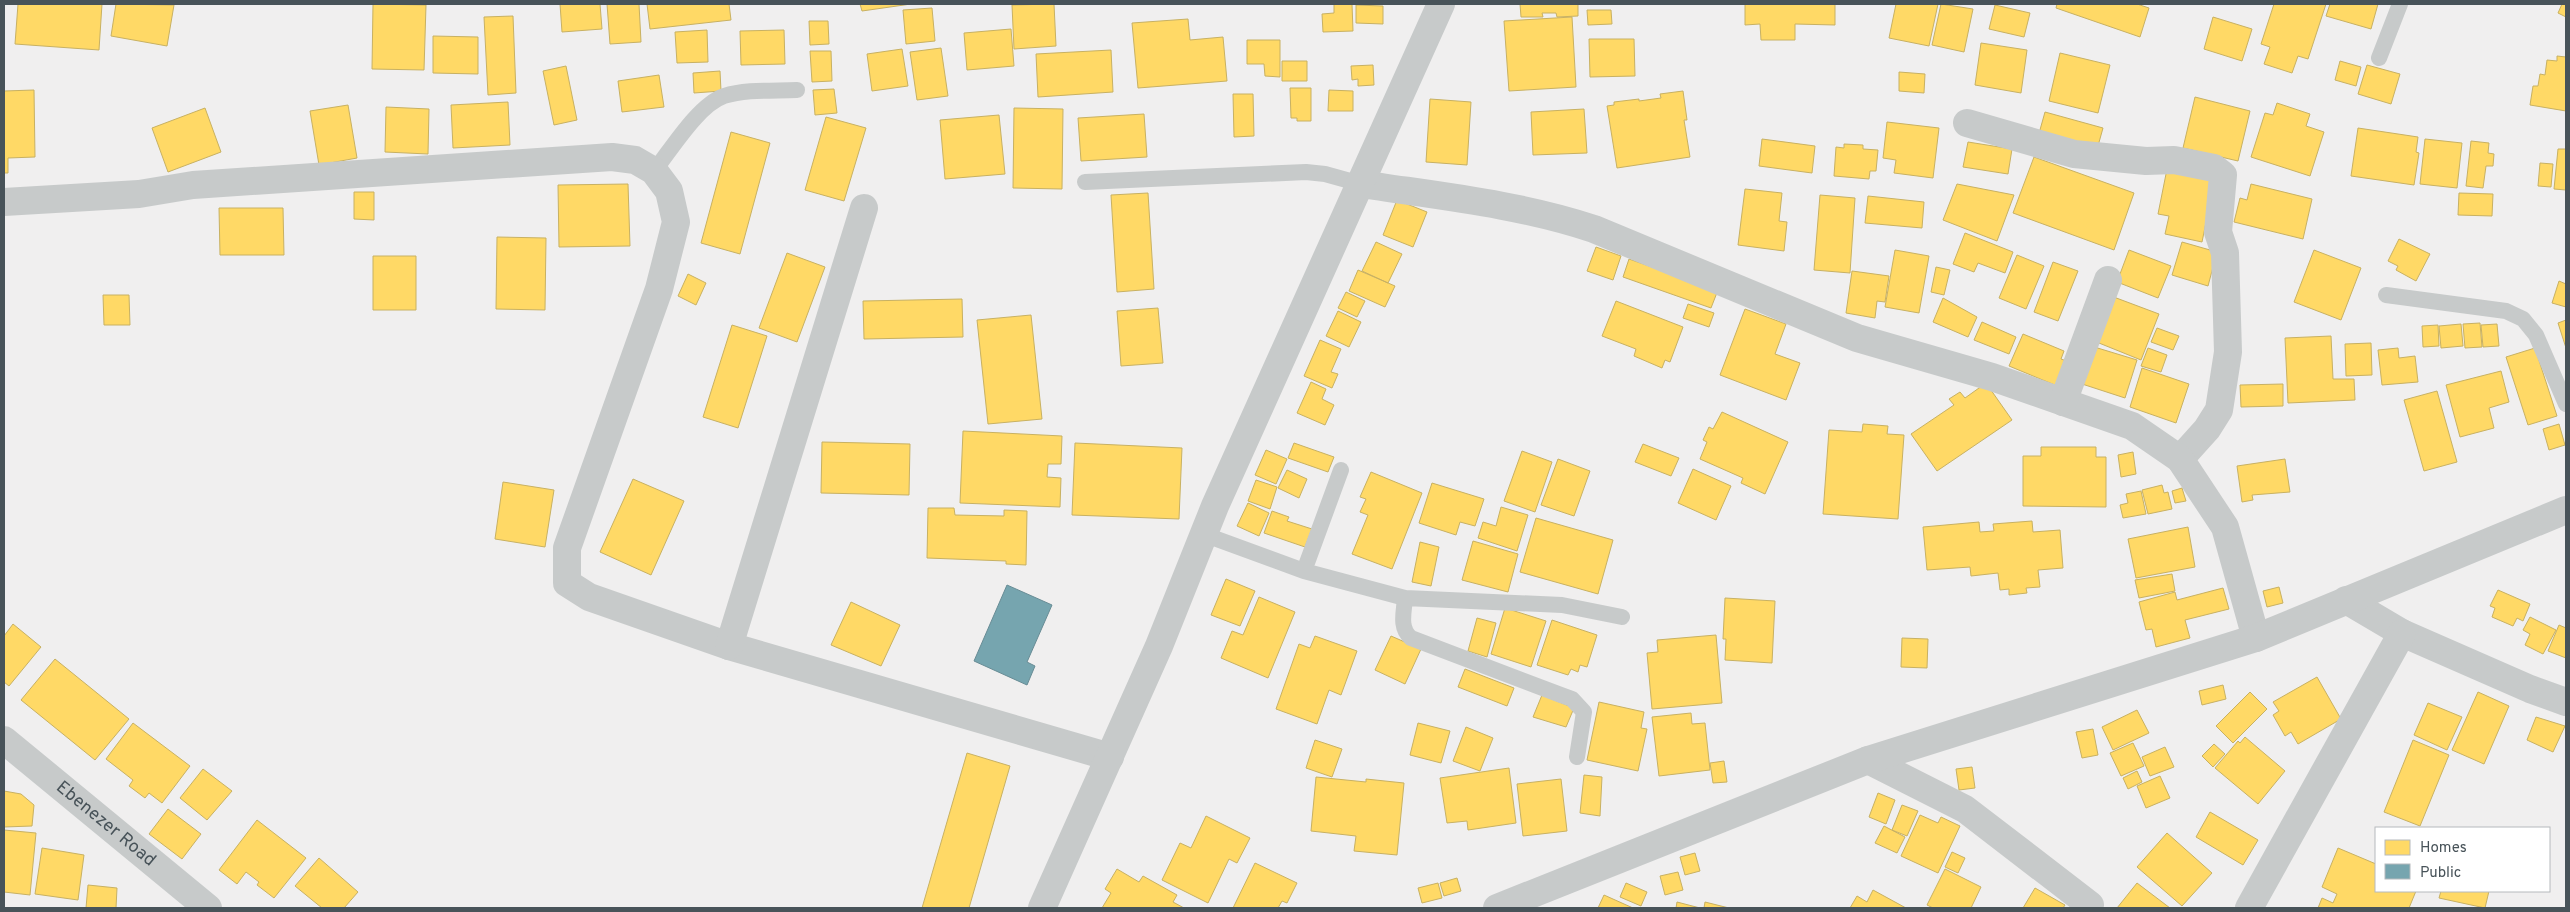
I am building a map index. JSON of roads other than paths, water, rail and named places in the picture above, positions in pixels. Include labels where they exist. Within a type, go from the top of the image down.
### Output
[{"type":"street","points":[[1042,908],[1159,646],[1203,534],[1441,4]]},
{"type":"street","points":[[1967,123],[2074,154],[2146,161],[2174,160],[2214,168],[2223,175],[2218,232],[2226,253],[2228,352],[2219,410],[2207,429],[2180,459]]},
{"type":"street","points":[[4,202],[139,194],[193,186],[612,157],[635,160],[654,171],[669,191],[676,222],[656,298],[567,548],[567,583],[589,597],[729,646],[1110,757]]},
{"type":"street","points":[[1361,184],[1487,203],[1564,219],[1594,229],[1857,338],[1992,377],[2132,426],[2180,459],[2225,527],[2256,638]]},
{"type":"street","points":[[729,646],[864,208]]},
{"type":"street","points":[[2063,402],[2108,280]]},
{"type":"street","points":[[1497,908],[1868,760],[2256,638],[2566,510]]},
{"type":"street","points":[[2346,600],[2402,633],[2530,689],[2566,702]]},
{"type":"street","points":[[2249,908],[2402,633]]},
{"type":"street","name":"Ebenezer Road","points":[[4,740],[208,908]]},
{"type":"street","points":[[1868,760],[1965,809],[2090,905]]},
{"type":"lane","points":[[2379,58],[2400,4]]},
{"type":"lane","points":[[654,171],[696,117],[723,96],[741,93],[797,90]]},
{"type":"lane","points":[[1085,182],[1306,172],[1325,174],[1361,184]]},
{"type":"lane","points":[[2386,295],[2506,311],[2523,319],[2536,335],[2566,404]]},
{"type":"lane","points":[[1304,571],[1341,470]]},
{"type":"lane","points":[[1203,534],[1304,571],[1405,598],[1562,605],[1622,617]]},
{"type":"lane","points":[[1405,598],[1404,633],[1411,638],[1561,694],[1578,704],[1584,712],[1578,757]]}]
